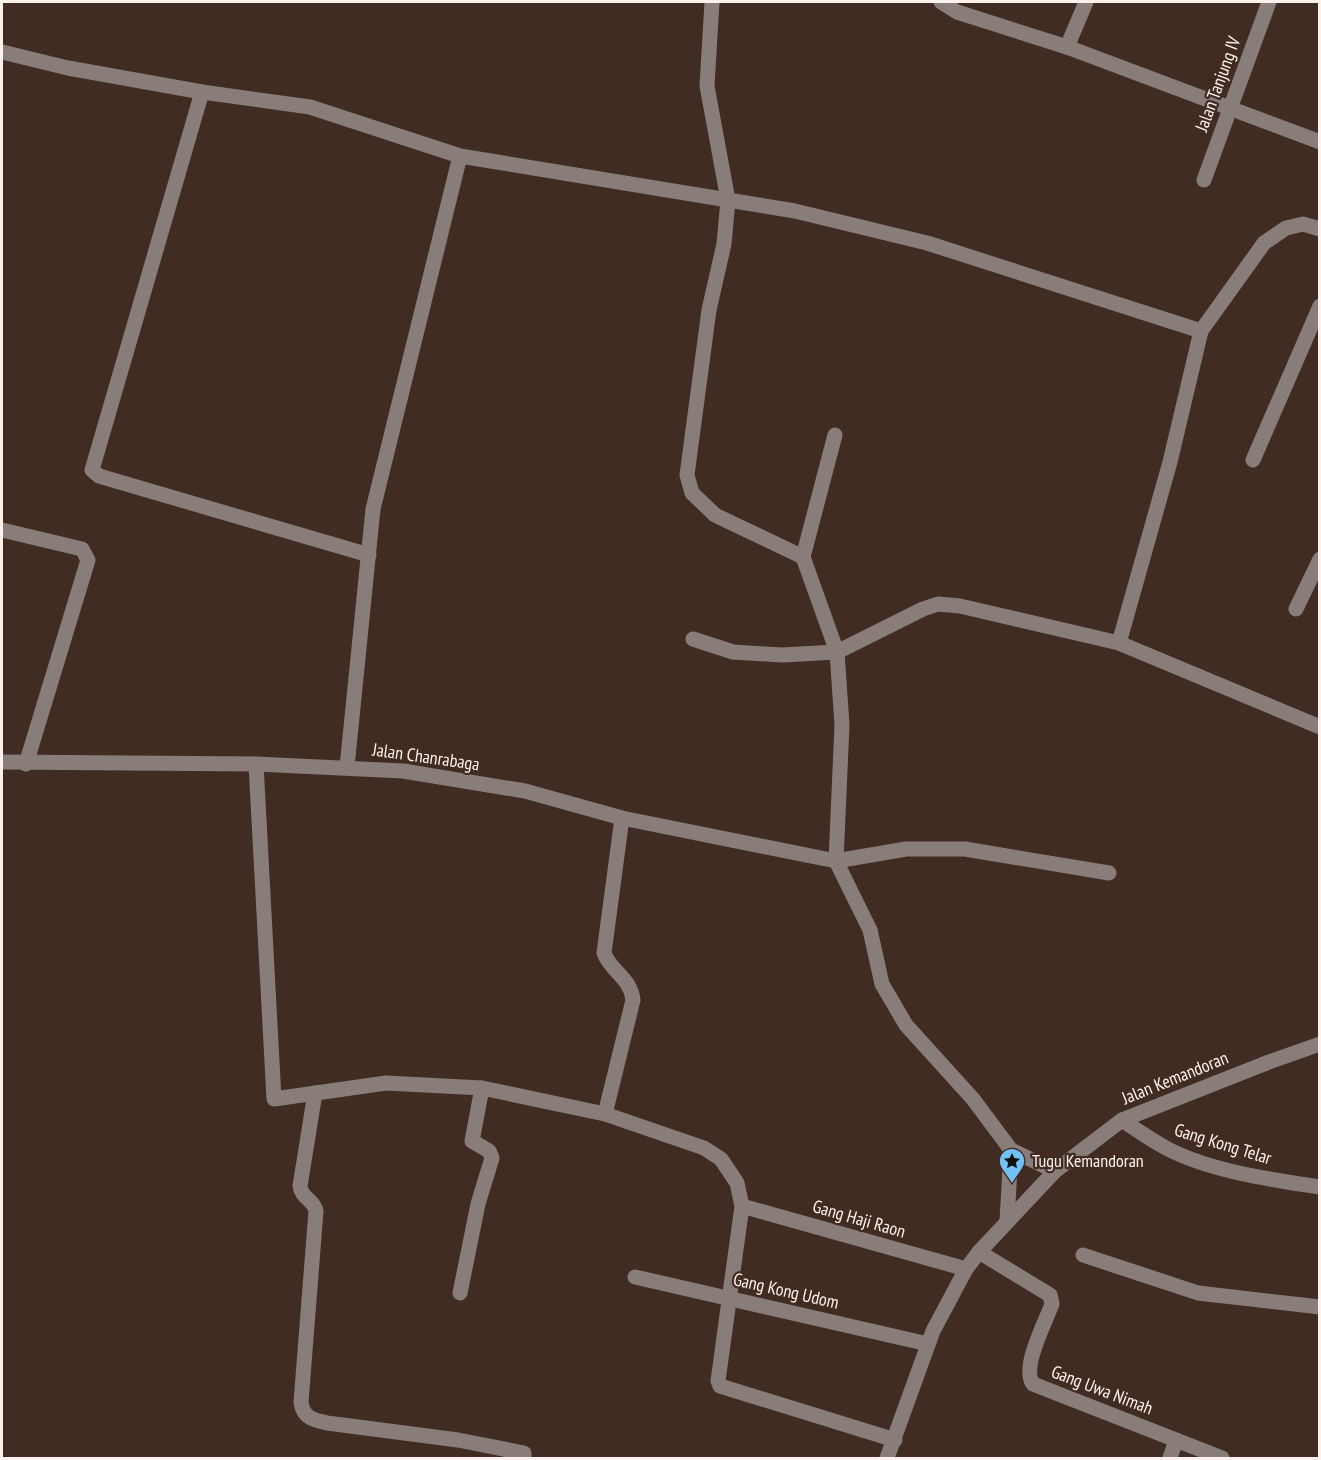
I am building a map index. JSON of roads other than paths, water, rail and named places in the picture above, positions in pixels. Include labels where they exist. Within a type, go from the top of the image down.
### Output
[{"type":"street","points":[[712,2],[707,86],[728,200],[724,244],[707,321],[687,475],[692,493],[716,515],[803,557]]},
{"type":"street","points":[[940,2],[957,12],[1067,47],[1320,142]]},
{"type":"street","points":[[1067,47],[1086,2]]},
{"type":"street","name":"Jalan Tanjung IV","points":[[1204,180],[1269,2]]},
{"type":"street","points":[[2,52],[68,68],[202,92],[310,107],[460,156],[795,211],[927,243],[1201,331]]},
{"type":"street","points":[[202,92],[92,470],[99,476],[369,555]]},
{"type":"street","points":[[346,767],[373,509],[460,156]]},
{"type":"street","points":[[1119,643],[1170,462],[1201,331],[1264,243],[1286,228],[1304,224],[1320,229]]},
{"type":"street","points":[[1253,460],[1320,306]]},
{"type":"street","points":[[835,435],[803,557],[837,652],[842,725],[837,861],[870,930],[882,984],[906,1025],[973,1099],[1011,1150],[1054,1171]]},
{"type":"street","points":[[2,530],[82,549],[87,556],[89,566],[26,764]]},
{"type":"street","points":[[1296,609],[1316,576],[1320,559]]},
{"type":"street","points":[[693,639],[732,652],[782,655],[837,652],[938,604],[960,606],[1119,643],[1320,727]]},
{"type":"street","name":"Jalan Chanrabaga","points":[[2,762],[26,764],[256,764],[403,771],[525,791],[622,818],[837,861]]},
{"type":"street","points":[[256,764],[274,1099],[386,1083],[482,1088],[605,1114],[704,1148],[721,1159],[737,1184],[742,1206],[718,1381],[720,1386],[895,1440]]},
{"type":"street","points":[[605,1114],[633,1000],[632,988],[608,964],[604,953],[622,818]]},
{"type":"street","points":[[837,861],[906,849],[965,849],[1109,873]]},
{"type":"street","name":"Jalan Kemandoran","points":[[887,1458],[928,1344],[966,1269],[1054,1171],[1122,1120],[1320,1044]]},
{"type":"street","points":[[460,1293],[478,1204],[492,1158],[489,1151],[472,1141],[482,1088]]},
{"type":"street","points":[[315,1093],[300,1186],[300,1192],[312,1203],[316,1212],[301,1402],[305,1415],[312,1420],[458,1440],[524,1453],[524,1458]]},
{"type":"street","name":"Gang Kong Telar","points":[[1122,1120],[1167,1149],[1209,1164],[1274,1181],[1320,1187]]},
{"type":"street","points":[[1007,1221],[1011,1150]]},
{"type":"street","name":"Gang Haji Raon","points":[[742,1206],[966,1269]]},
{"type":"street","name":"Gang Uwa Nimah","points":[[979,1252],[1050,1295],[1052,1304],[1029,1366],[1029,1378],[1033,1384],[1222,1458]]},
{"type":"street","points":[[1083,1255],[1198,1293],[1320,1307]]},
{"type":"street","name":"Gang Kong Udom","points":[[634,1277],[928,1344]]},
{"type":"street","points":[[1170,1458],[1176,1440]]},
{"type":"place","name":"Tugu Kemandoran","points":[[1012,1184]]}]
